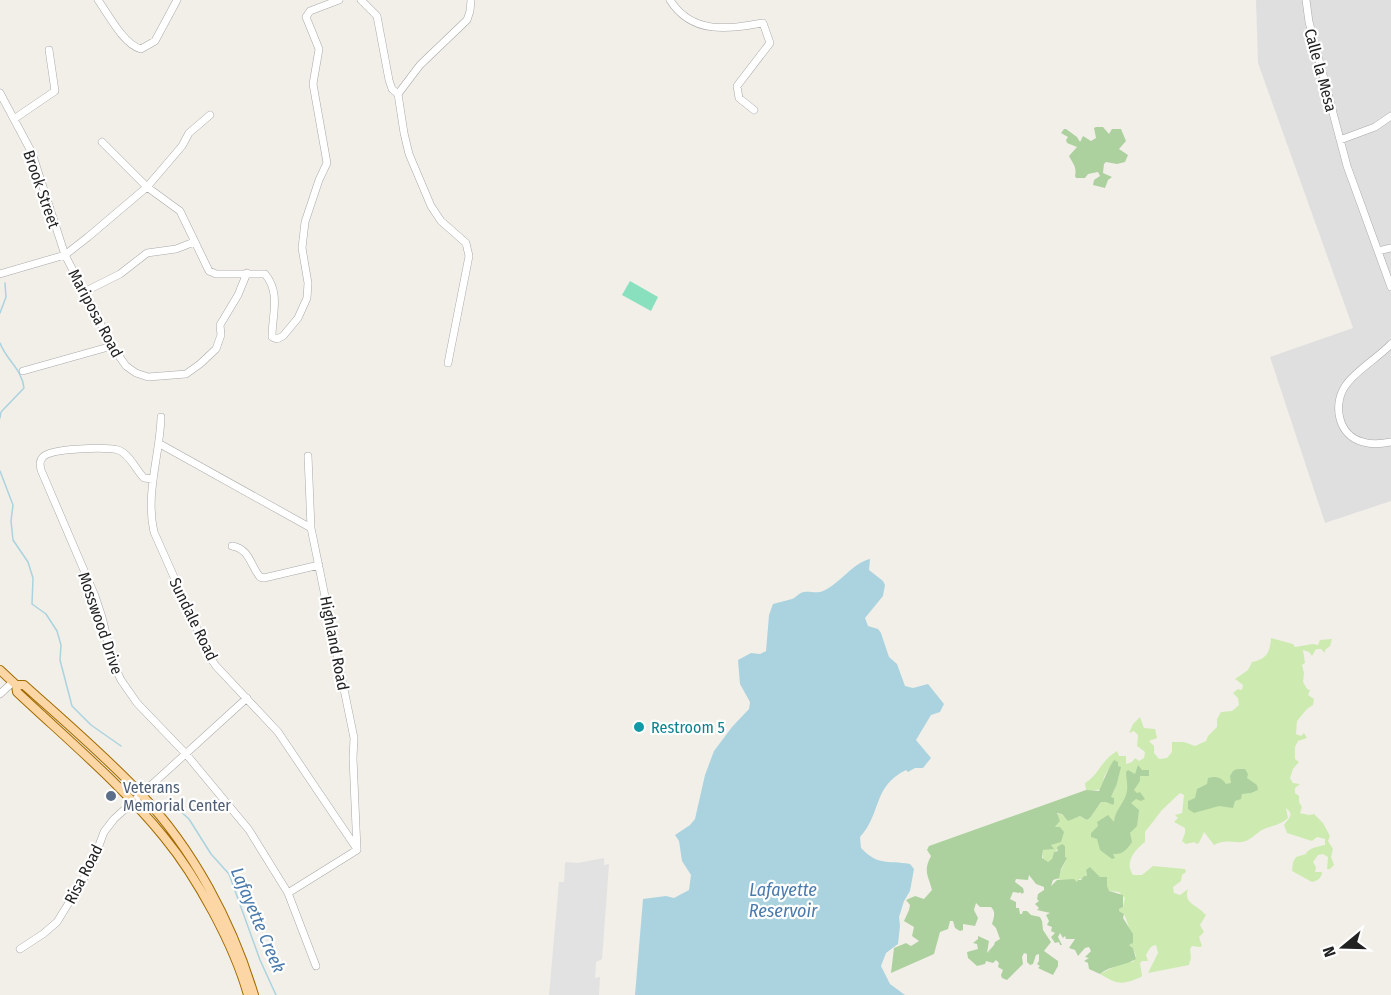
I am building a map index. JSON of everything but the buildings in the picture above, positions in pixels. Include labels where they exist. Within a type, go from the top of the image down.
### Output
[{"type":"main road","points":[[0,670],[15,684],[17,692],[134,803],[172,846],[227,939],[248,995]]},
{"type":"main road","points":[[15,684],[24,685],[89,743],[142,795],[178,840],[210,890],[232,937],[254,995]]},
{"type":"street","points":[[98,0],[125,39],[134,48],[141,49],[154,41],[177,0]]},
{"type":"street","points":[[102,142],[147,188],[180,211],[209,271],[216,274],[264,274],[273,283],[275,299],[272,337],[277,339],[283,336],[298,318],[307,298],[308,283],[302,248],[305,222],[327,163],[313,84],[319,49],[306,17],[310,11],[339,0]]},
{"type":"street","points":[[361,0],[377,16],[389,80],[392,89],[398,94],[409,154],[431,206],[441,221],[466,243],[469,256],[448,363]]},
{"type":"street","points":[[398,94],[420,64],[467,20],[471,0]]},
{"type":"street","points":[[669,0],[676,11],[700,26],[729,28],[763,23],[770,43],[738,86],[740,98],[754,110]]},
{"type":"street","name":"Calle la Mesa","points":[[1306,0],[1309,22],[1347,166],[1391,287]]},
{"type":"street","points":[[14,118],[55,90],[49,50]]},
{"type":"street","name":"Brook Street","points":[[0,93],[32,153],[65,255]]},
{"type":"street","points":[[0,274],[65,255],[147,188],[189,134],[210,115]]},
{"type":"street","points":[[1340,140],[1375,127],[1391,116]]},
{"type":"street","points":[[84,292],[120,274],[147,253],[176,249],[194,242]]},
{"type":"street","points":[[1378,250],[1391,248]]},
{"type":"street","name":"Mariposa Road","points":[[65,255],[112,346],[126,366],[148,377],[189,373],[216,349],[221,335],[220,325],[238,295],[247,273]]},
{"type":"street","points":[[1391,344],[1346,383],[1338,409],[1341,425],[1350,436],[1362,442],[1381,444],[1391,442]]},
{"type":"street","points":[[23,371],[112,346]]},
{"type":"street","name":"Sundale Road","points":[[161,417],[160,444],[150,508],[154,532],[209,656],[278,732],[357,850]]},
{"type":"street","points":[[160,444],[311,528]]},
{"type":"street","name":"Mosswood Drive","points":[[153,479],[144,478],[125,454],[119,450],[100,448],[61,451],[42,457],[40,462],[41,470],[95,596],[113,663],[120,680],[137,703],[186,754],[249,830],[288,893],[316,966]]},
{"type":"street","name":"Highland Road","points":[[308,456],[311,528],[354,738],[357,850]]},
{"type":"street","points":[[232,546],[246,553],[260,577],[264,578],[319,565]]},
{"type":"street","points":[[0,694],[15,684]]},
{"type":"street","name":"Risa Road","points":[[20,949],[57,922],[91,867],[104,832],[114,819],[247,698]]},
{"type":"street","points":[[288,893],[357,850]]},
{"type":"shaded area","points":[[1256,0],[1391,0],[1391,501],[1325,523],[1270,357],[1353,328],[1258,63]]},
{"type":"shaded area","points":[[604,858],[604,865],[609,864],[602,959],[596,962],[595,978],[600,977],[599,995],[549,995],[559,882],[564,882],[565,862],[578,863]]},
{"type":"green space","points":[[1103,127],[1109,134],[1112,129],[1121,129],[1126,141],[1119,149],[1128,155],[1125,162],[1117,164],[1106,162],[1104,164],[1103,173],[1112,177],[1105,188],[1093,185],[1094,180],[1100,176],[1098,172],[1088,174],[1085,178],[1076,178],[1075,168],[1069,156],[1077,147],[1067,143],[1068,137],[1061,133],[1066,129],[1080,142],[1083,136],[1091,141],[1096,138],[1094,128]]},
{"type":"green space","points":[[630,281],[658,297],[651,311],[622,295]]},
{"type":"green space","points":[[1271,638],[1293,644],[1295,647],[1318,645],[1320,640],[1332,639],[1325,653],[1321,649],[1316,649],[1312,656],[1303,650],[1305,663],[1302,665],[1303,682],[1310,690],[1308,695],[1314,699],[1313,705],[1297,721],[1296,734],[1301,736],[1304,733],[1307,738],[1298,741],[1295,747],[1295,759],[1299,762],[1290,778],[1293,783],[1300,784],[1295,788],[1295,793],[1299,796],[1302,807],[1300,813],[1314,814],[1323,823],[1330,836],[1328,841],[1333,849],[1331,857],[1334,865],[1327,869],[1328,857],[1323,854],[1318,855],[1313,862],[1316,867],[1315,872],[1322,872],[1322,874],[1319,879],[1312,882],[1292,871],[1296,857],[1306,854],[1313,848],[1325,845],[1325,839],[1317,837],[1312,841],[1287,833],[1284,825],[1289,819],[1290,813],[1286,808],[1288,818],[1285,821],[1262,830],[1245,841],[1214,845],[1204,832],[1199,843],[1186,844],[1182,841],[1185,828],[1174,822],[1178,818],[1175,815],[1182,813],[1184,795],[1180,793],[1162,810],[1145,832],[1145,842],[1134,853],[1130,865],[1133,875],[1142,875],[1153,866],[1185,869],[1186,872],[1182,875],[1181,881],[1173,887],[1174,893],[1180,895],[1188,889],[1189,901],[1206,915],[1200,925],[1204,932],[1199,937],[1202,946],[1192,946],[1189,965],[1148,973],[1158,953],[1156,945],[1150,948],[1146,955],[1148,961],[1140,963],[1141,977],[1120,983],[1111,980],[1100,974],[1124,962],[1133,962],[1136,956],[1129,945],[1130,933],[1124,914],[1118,909],[1123,907],[1125,898],[1119,892],[1109,891],[1086,872],[1087,876],[1079,879],[1078,882],[1057,879],[1066,860],[1065,846],[1054,852],[1052,860],[1048,862],[1043,860],[1043,850],[1050,850],[1055,827],[1060,821],[1056,815],[1060,813],[1068,820],[1080,816],[1087,820],[1101,802],[1111,797],[1120,770],[1109,768],[1104,777],[1102,789],[1086,790],[1085,783],[1117,751],[1119,756],[1126,756],[1126,764],[1135,758],[1139,761],[1144,758],[1145,752],[1137,746],[1138,735],[1134,731],[1129,733],[1133,724],[1140,717],[1144,728],[1155,729],[1157,738],[1149,741],[1154,746],[1154,753],[1159,759],[1167,758],[1172,752],[1172,742],[1184,742],[1195,746],[1206,741],[1217,727],[1217,719],[1221,712],[1232,711],[1239,705],[1238,698],[1233,693],[1238,689],[1242,690],[1243,685],[1235,679],[1248,670],[1252,662],[1267,654]]},
{"type":"green space","points":[[1114,760],[1121,767],[1111,797],[1114,798],[1113,805],[1101,802],[1087,820],[1080,816],[1068,821],[1062,814],[1057,813],[1060,821],[1055,827],[1060,827],[1064,832],[1061,842],[1051,845],[1054,849],[1043,850],[1042,858],[1048,862],[1052,859],[1054,852],[1058,851],[1057,847],[1062,844],[1065,846],[1065,857],[1067,858],[1059,878],[1053,880],[1051,886],[1057,880],[1074,879],[1077,882],[1087,876],[1086,870],[1090,867],[1100,877],[1107,877],[1109,891],[1123,895],[1123,907],[1119,911],[1124,914],[1123,918],[1133,934],[1133,943],[1129,945],[1133,948],[1136,959],[1100,974],[1089,969],[1088,963],[1084,961],[1089,958],[1085,957],[1091,951],[1089,947],[1078,956],[1075,950],[1069,948],[1075,939],[1066,939],[1065,936],[1063,938],[1060,933],[1058,937],[1062,945],[1059,942],[1055,943],[1051,937],[1055,933],[1051,931],[1052,927],[1047,925],[1049,921],[1046,915],[1050,913],[1037,910],[1039,908],[1035,904],[1039,901],[1038,894],[1044,890],[1044,887],[1036,884],[1029,875],[1028,880],[1016,879],[1015,882],[1023,888],[1024,892],[1022,894],[1013,892],[1010,899],[1016,902],[1016,908],[1019,908],[1020,914],[1027,911],[1031,915],[1040,917],[1043,930],[1051,942],[1044,951],[1058,961],[1053,975],[1038,968],[1040,966],[1037,964],[1039,954],[1030,965],[1027,962],[1027,954],[1024,953],[1023,964],[1007,980],[1002,978],[1003,970],[998,967],[999,963],[996,960],[993,963],[986,961],[985,964],[977,966],[968,958],[967,952],[978,949],[977,944],[973,943],[978,936],[989,941],[987,953],[1000,939],[992,924],[993,909],[980,907],[976,903],[974,910],[978,918],[975,926],[963,924],[963,930],[960,931],[955,928],[953,921],[950,921],[948,929],[940,932],[934,954],[891,973],[894,948],[906,943],[911,946],[919,941],[912,936],[914,927],[904,921],[910,905],[906,900],[915,896],[924,899],[932,890],[927,869],[931,856],[927,850],[929,846],[1086,790],[1099,791]]},
{"type":"green space","points":[[1138,765],[1142,770],[1149,770],[1149,776],[1140,776],[1140,781],[1134,790],[1137,793],[1140,792],[1145,799],[1141,801],[1136,799],[1131,803],[1139,810],[1137,826],[1130,833],[1132,842],[1122,852],[1113,854],[1115,858],[1112,859],[1100,850],[1097,839],[1091,837],[1091,833],[1098,826],[1097,822],[1108,815],[1114,822],[1127,791],[1126,772],[1128,770],[1135,774]]},
{"type":"green space","points":[[1237,769],[1245,769],[1248,774],[1247,778],[1257,785],[1258,790],[1242,794],[1241,799],[1235,801],[1233,808],[1219,806],[1194,813],[1188,809],[1188,801],[1195,798],[1197,789],[1207,784],[1208,778],[1218,778],[1226,784],[1231,783],[1230,776]]},
{"type":"water","name":"Lafayette Reservoir","points":[[870,559],[869,570],[885,585],[883,596],[865,618],[868,626],[878,629],[881,633],[889,657],[897,664],[905,686],[913,688],[928,684],[944,704],[940,712],[931,715],[916,740],[931,758],[923,768],[915,768],[908,772],[906,770],[888,784],[882,792],[872,819],[860,837],[861,848],[873,858],[910,864],[914,869],[910,891],[899,917],[898,944],[886,953],[881,966],[890,984],[905,995],[635,995],[643,899],[666,896],[674,898],[689,890],[691,875],[682,861],[679,841],[675,835],[695,819],[705,775],[714,751],[749,709],[750,702],[740,684],[738,660],[751,653],[760,654],[766,651],[769,615],[773,604],[792,599],[802,593],[823,591],[857,565]]},
{"type":"waterway","name":"Lafayette Creek","points":[[0,313],[6,297],[5,283]]},
{"type":"waterway","name":"Lafayette Creek","points":[[0,343],[20,375],[24,388],[1,412],[0,418]]},
{"type":"waterway","name":"Lafayette Creek","points":[[0,471],[13,505],[11,521],[13,540],[28,562],[33,578],[32,604],[46,614],[57,631],[61,645],[60,660],[72,706],[91,725],[121,746]]},
{"type":"waterway","name":"Lafayette Creek","points":[[169,801],[189,819],[211,854],[229,874],[260,960],[276,995]]},
{"type":"place","name":"Restroom 5","points":[[639,727]]},
{"type":"place","name":"Veterans Memorial Center","points":[[111,796]]}]
